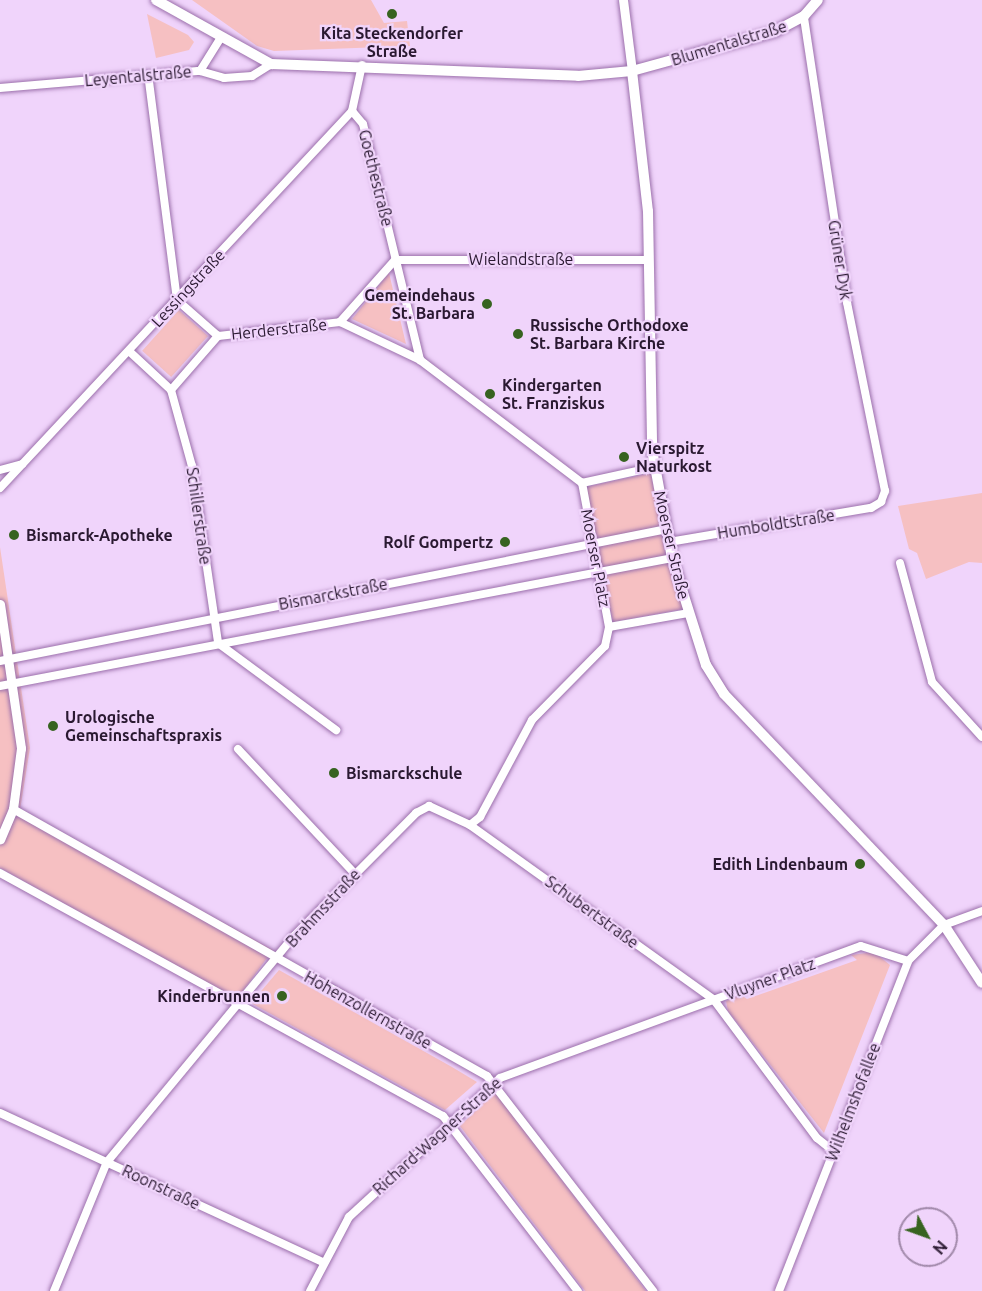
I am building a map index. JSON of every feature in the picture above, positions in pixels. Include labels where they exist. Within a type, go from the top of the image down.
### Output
[{"type":"main road","points":[[156,0],[221,38],[272,64]]},
{"type":"main road","name":"Blumentalstraße","points":[[632,71],[774,33],[804,16],[818,0]]},
{"type":"main road","name":"Leyentalstraße","points":[[272,64],[362,65],[578,76],[632,71]]},
{"type":"main road","name":"Moerser Straße","points":[[632,71],[646,180],[655,468],[672,558],[706,665],[724,694],[944,925],[982,983]]},
{"type":"street","name":"Moerser Straße","points":[[622,0],[632,71]]},
{"type":"street","name":"Grüner Dyk","points":[[804,16],[847,302],[885,491],[881,502]]},
{"type":"street","points":[[200,71],[221,38]]},
{"type":"street","name":"Leyentalstraße","points":[[0,88],[200,71],[224,78],[252,76],[272,64]]},
{"type":"street","name":"Goethestraße","points":[[362,65],[352,111],[363,124],[420,360]]},
{"type":"street","points":[[130,352],[171,390],[218,336],[177,300],[148,75]]},
{"type":"street","name":"Lessingstraße","points":[[0,488],[130,352],[352,111]]},
{"type":"street","points":[[395,260],[340,322],[420,360],[582,483],[655,468]]},
{"type":"street","name":"Wielandstraße","points":[[395,260],[648,260]]},
{"type":"street","name":"Herderstraße","points":[[218,336],[340,322]]},
{"type":"street","name":"Schillerstraße","points":[[171,390],[192,466],[212,617],[218,643]]},
{"type":"street","points":[[0,470],[23,464]]},
{"type":"street","name":"Moerser Platz","points":[[582,483],[609,627],[688,613]]},
{"type":"street","name":"Humboldtstraße","points":[[669,542],[881,502]]},
{"type":"street","name":"Bismarckstraße","points":[[4,661],[212,617],[667,529]]},
{"type":"street","name":"Bismarckstraße","points":[[0,686],[598,570],[672,558]]},
{"type":"street","points":[[900,563],[932,682],[982,737]]},
{"type":"street","points":[[0,604],[4,661],[14,683],[21,748],[13,809],[0,839]]},
{"type":"street","points":[[470,825],[480,817],[532,720],[604,646],[609,627]]},
{"type":"street","points":[[218,643],[336,730]]},
{"type":"street","points":[[238,749],[355,874]]},
{"type":"street","name":"Brahmsstraße","points":[[54,1291],[107,1162],[279,961],[293,937],[355,874],[429,806],[470,825]]},
{"type":"street","name":"Hohenzollernstraße","points":[[13,809],[493,1082],[653,1291]]},
{"type":"street","name":"Schubertstraße","points":[[470,825],[714,1000]]},
{"type":"street","points":[[0,873],[452,1125],[578,1291]]},
{"type":"street","points":[[944,925],[982,911]]},
{"type":"street","name":"Wilhelmshofallee","points":[[779,1291],[908,961],[944,925]]},
{"type":"street","name":"Vluyner Platz","points":[[834,1151],[818,1138],[714,1000],[861,946],[908,961]]},
{"type":"street","name":"Richard-Wagner-Straße","points":[[310,1291],[322,1262],[358,1207],[452,1125],[493,1082],[714,1000]]},
{"type":"street","name":"Roonstraße","points":[[0,1113],[322,1262]]},
{"type":"shaded area","points":[[192,0],[371,0],[384,23],[407,21],[410,46],[274,51],[257,46]]},
{"type":"shaded area","points":[[147,14],[188,35],[194,42],[189,50],[156,58]]},
{"type":"shaded area","points":[[389,273],[406,344],[352,319]]},
{"type":"shaded area","points":[[179,310],[208,336],[171,377],[142,351]]},
{"type":"shaded area","points":[[651,473],[664,548],[683,609],[613,622],[586,487]]},
{"type":"shaded area","points":[[982,493],[982,563],[969,562],[926,579],[917,553],[909,549],[898,506]]},
{"type":"shaded area","points":[[0,547],[30,748],[20,810],[273,950],[237,999],[0,868]]},
{"type":"shaded area","points":[[874,952],[890,965],[824,1133],[728,1011],[726,1001],[741,995],[747,999],[857,960],[851,955]]},
{"type":"shaded area","points":[[279,970],[477,1082],[445,1110],[251,1003]]},
{"type":"shaded area","points":[[495,1092],[646,1291],[585,1291],[460,1126]]},
{"type":"place","name":"Kita Steckendorfer Straße","points":[[392,14]]},
{"type":"place","name":"Gemeindehaus St. Barbara","points":[[487,304]]},
{"type":"place","name":"Russische Orthodoxe St. Barbara Kirche","points":[[518,334]]},
{"type":"place","name":"Kindergarten St. Franziskus","points":[[490,394]]},
{"type":"place","name":"Vierspitz Naturkost","points":[[624,457]]},
{"type":"place","name":"Bismarck-Apotheke","points":[[14,535]]},
{"type":"place","name":"Rolf Gompertz","points":[[505,542]]},
{"type":"place","name":"Urologische Gemeinschaftspraxis","points":[[53,726]]},
{"type":"place","name":"Bismarckschule","points":[[334,773]]},
{"type":"place","name":"Edith Lindenbaum","points":[[860,864]]},
{"type":"place","name":"Kinderbrunnen","points":[[282,996]]}]
